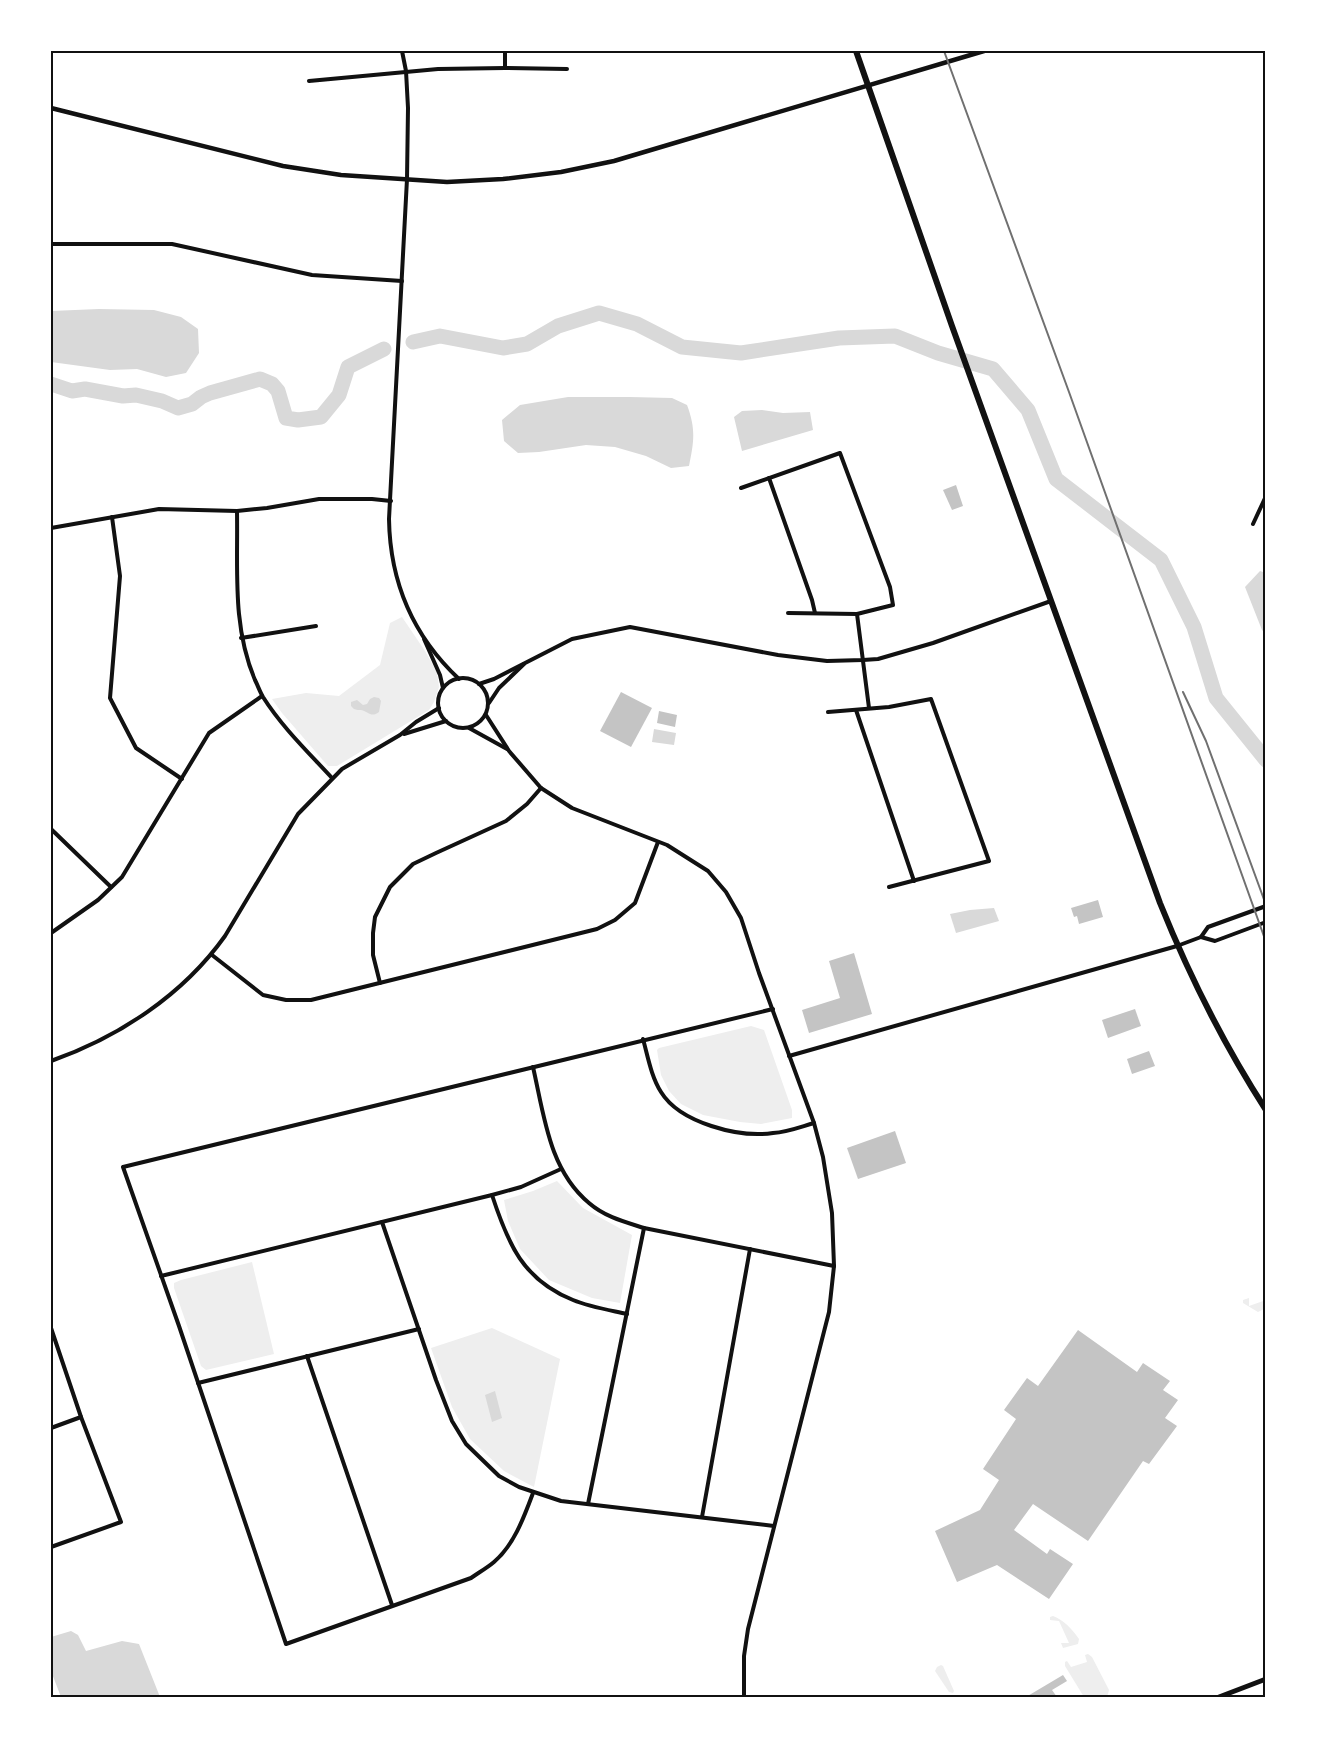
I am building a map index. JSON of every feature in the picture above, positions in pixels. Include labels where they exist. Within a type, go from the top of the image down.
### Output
[{"type":"main road","points":[[856,51],[1151,880],[1177,946],[1225,1040],[1266,1110]]},
{"type":"main road","points":[[1220,1697],[1266,1679]]},
{"type":"street","points":[[402,51],[406,71],[408,108],[391,501],[392,561],[400,591],[413,620],[449,670],[459,679]]},
{"type":"street","points":[[505,68],[506,51]]},
{"type":"street","points":[[51,108],[284,166],[341,175],[458,181],[503,179],[561,172],[614,161],[984,51]]},
{"type":"street","points":[[309,81],[406,71],[470,68],[567,69]]},
{"type":"street","points":[[51,244],[172,244],[312,274],[402,281]]},
{"type":"street","points":[[741,488],[840,453],[890,587],[893,605],[857,614],[788,613]]},
{"type":"street","points":[[769,478],[815,613]]},
{"type":"street","points":[[1252,524],[1266,496]]},
{"type":"street","points":[[51,528],[159,509],[237,511],[319,499],[391,501]]},
{"type":"street","points":[[237,511],[238,619],[249,665],[262,696],[332,778]]},
{"type":"street","points":[[112,517],[120,576],[110,698],[136,748],[182,779]]},
{"type":"street","points":[[479,684],[494,679],[572,639],[630,627],[778,656],[826,661],[863,660],[878,659],[933,643],[1051,601]]},
{"type":"street","points":[[857,614],[869,708]]},
{"type":"street","points":[[241,638],[316,626]]},
{"type":"street","points":[[421,633],[440,675],[443,688]]},
{"type":"street","points":[[488,704],[484,689],[470,679],[453,680],[443,688],[438,701],[446,721],[453,726],[469,728],[476,725],[486,715],[488,704],[499,688],[529,660]]},
{"type":"street","points":[[51,933],[98,900],[122,877],[209,733],[262,696]]},
{"type":"street","points":[[828,712],[889,707],[931,699],[989,861],[889,887]]},
{"type":"street","points":[[51,1061],[78,1052],[126,1026],[163,1001],[212,955],[298,814],[342,769],[400,735],[439,708]]},
{"type":"street","points":[[855,710],[914,880]]},
{"type":"street","points":[[486,715],[509,751],[541,788],[572,808],[668,845],[708,872],[726,892],[741,918],[824,1157],[832,1213],[834,1266],[829,1312],[748,1629],[744,1656],[744,1697]]},
{"type":"street","points":[[400,735],[446,721]]},
{"type":"street","points":[[469,728],[509,751]]},
{"type":"street","points":[[380,983],[373,955],[375,917],[390,887],[413,864],[506,821],[527,804],[541,788]]},
{"type":"street","points":[[51,830],[111,887]]},
{"type":"street","points":[[212,955],[263,995],[286,1000],[311,1000],[597,929],[615,920],[635,903],[658,842]]},
{"type":"street","points":[[789,1056],[1177,946],[1201,937],[1208,927],[1266,906]]},
{"type":"street","points":[[1201,937],[1215,941],[1266,922]]},
{"type":"street","points":[[533,1493],[512,1541],[495,1561],[471,1578],[286,1644],[123,1167],[773,1009]]},
{"type":"street","points":[[643,1039],[652,1074],[661,1093],[672,1106],[695,1120],[751,1134],[772,1134],[814,1123]]},
{"type":"street","points":[[533,1067],[553,1150],[561,1169],[575,1190],[590,1204],[620,1221],[644,1228],[834,1266]]},
{"type":"street","points":[[161,1276],[492,1195],[521,1187],[561,1169]]},
{"type":"street","points":[[492,1195],[512,1248],[536,1279],[574,1301],[627,1314]]},
{"type":"street","points":[[382,1222],[452,1421],[466,1444],[499,1476],[533,1493],[561,1501],[774,1526]]},
{"type":"street","points":[[588,1504],[644,1228]]},
{"type":"street","points":[[702,1517],[750,1249]]},
{"type":"street","points":[[51,1328],[81,1417],[121,1522],[51,1547]]},
{"type":"street","points":[[198,1383],[419,1329]]},
{"type":"street","points":[[307,1356],[392,1605]]},
{"type":"street","points":[[51,1428],[81,1417]]},
{"type":"shaded area","points":[[154,310],[181,317],[198,329],[199,353],[186,373],[166,377],[137,369],[110,370],[51,362],[51,311]]},
{"type":"shaded area","points":[[568,397],[672,398],[687,405],[693,435],[689,466],[671,468],[646,456],[615,447],[586,445],[518,453],[504,441],[502,420],[520,405]]},
{"type":"shaded area","points":[[762,410],[783,413],[810,412],[813,430],[742,451],[734,417],[742,411]]},
{"type":"shaded area","points":[[1260,571],[1266,573],[1266,634],[1262,630],[1245,587]]},
{"type":"shaded area","points":[[402,617],[437,672],[439,687],[434,702],[429,710],[337,766],[328,766],[272,699],[306,693],[339,696],[380,665],[390,623]]},
{"type":"shaded area","points":[[374,697],[381,701],[379,712],[376,714],[354,709],[351,706],[351,702],[357,700],[363,705],[367,704]]},
{"type":"shaded area","points":[[654,729],[676,733],[674,745],[652,742]]},
{"type":"shaded area","points":[[994,908],[999,921],[956,933],[950,914]]},
{"type":"shaded area","points":[[751,1026],[764,1030],[792,1110],[792,1118],[761,1124],[740,1122],[703,1115],[681,1104],[669,1091],[661,1075],[657,1050]]},
{"type":"shaded area","points":[[557,1181],[583,1208],[632,1235],[620,1303],[592,1298],[549,1280],[520,1249],[508,1221],[504,1200]]},
{"type":"shaded area","points":[[252,1262],[274,1354],[206,1370],[201,1366],[174,1283]]},
{"type":"shaded area","points":[[1249,1298],[1249,1306],[1266,1300],[1266,1308],[1258,1312],[1243,1303],[1243,1300]]},
{"type":"shaded area","points":[[492,1328],[560,1359],[534,1487],[504,1471],[470,1439],[452,1407],[431,1348]]},
{"type":"shaded area","points":[[495,1391],[502,1418],[492,1422],[485,1395]]},
{"type":"shaded area","points":[[1053,1616],[1071,1628],[1079,1639],[1078,1644],[1063,1648],[1061,1643],[1069,1643],[1059,1621],[1050,1620]]},
{"type":"shaded area","points":[[71,1631],[78,1635],[86,1651],[122,1641],[139,1644],[160,1697],[61,1697],[51,1671],[51,1637]]},
{"type":"shaded area","points":[[1085,1655],[1092,1657],[1109,1690],[1106,1697],[1084,1697],[1065,1666],[1067,1661],[1071,1667],[1087,1662]]},
{"type":"shaded area","points":[[941,1665],[953,1693],[949,1692],[935,1671]]},
{"type":"building","points":[[956,485],[963,506],[952,510],[943,490]]},
{"type":"building","points":[[621,692],[652,708],[631,747],[600,731]]},
{"type":"building","points":[[659,711],[677,715],[675,727],[657,723]]},
{"type":"building","points":[[1098,900],[1103,917],[1079,924],[1071,908]]},
{"type":"building","points":[[854,953],[872,1014],[809,1033],[802,1010],[840,998],[829,961]]},
{"type":"building","points":[[1135,1009],[1141,1026],[1108,1038],[1102,1020]]},
{"type":"building","points":[[1149,1051],[1155,1066],[1132,1074],[1127,1059]]},
{"type":"building","points":[[895,1131],[906,1163],[858,1179],[847,1148]]},
{"type":"building","points":[[1078,1330],[1137,1372],[1143,1363],[1170,1381],[1163,1390],[1178,1400],[1165,1418],[1177,1426],[1149,1464],[1143,1461],[1088,1541],[1033,1504],[1014,1530],[1047,1554],[1050,1549],[1073,1564],[1049,1599],[997,1565],[957,1582],[935,1531],[980,1510],[999,1480],[983,1469],[1016,1419],[1004,1410],[1027,1378],[1038,1386]]},
{"type":"building","points":[[1063,1675],[1067,1681],[1052,1690],[1057,1697],[1026,1697]]},
{"type":"waterway","points":[[413,342],[440,336],[503,348],[527,344],[558,326],[599,313],[637,324],[682,347],[741,353],[839,338],[895,336],[938,353],[993,369],[1028,410],[1056,479],[1161,560],[1194,627],[1216,698],[1266,760]]},
{"type":"waterway","points":[[51,384],[72,391],[85,389],[123,396],[136,395],[162,401],[178,408],[192,404],[210,393],[260,379],[272,384],[278,391],[286,418],[298,420],[321,417],[339,395],[348,367],[384,349]]},
{"type":"railway","points":[[944,51],[1266,942]]},
{"type":"railway","points":[[1183,692],[1206,741],[1266,905]]}]
